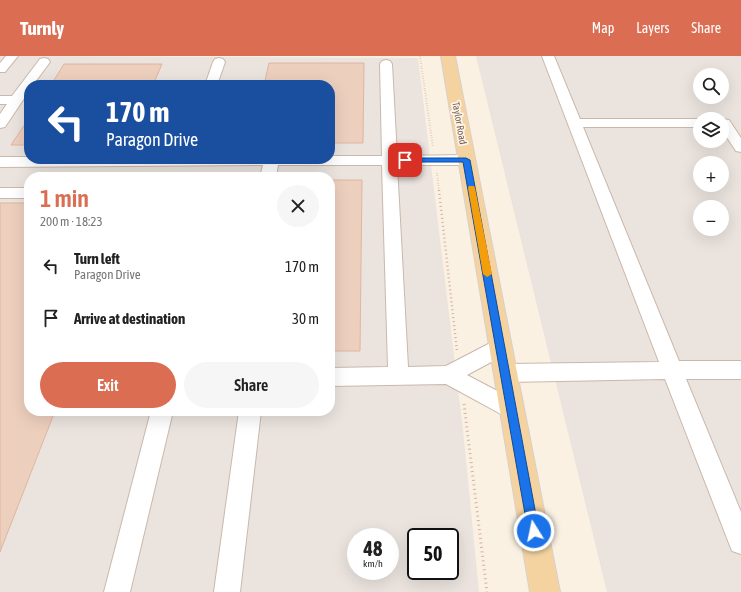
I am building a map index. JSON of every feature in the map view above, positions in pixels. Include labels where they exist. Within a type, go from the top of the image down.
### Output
[{"type":"main road","name":"Taylor Road","points":[[448,56],[544,592]]},
{"type":"street","points":[[0,70],[12,56]]},
{"type":"street","points":[[548,56],[741,542]]},
{"type":"street","points":[[31,80],[44,62]]},
{"type":"street","points":[[213,80],[219,62]]},
{"type":"street","points":[[386,64],[398,377]]},
{"type":"street","points":[[0,124],[24,89]]},
{"type":"street","points":[[0,100],[16,100]]},
{"type":"street","points":[[574,123],[693,123]]},
{"type":"street","points":[[729,123],[741,123]]},
{"type":"street","points":[[729,131],[741,148]]},
{"type":"street","points":[[335,160],[466,160]]},
{"type":"street","points":[[0,162],[24,162]]},
{"type":"street","points":[[0,193],[24,192]]},
{"type":"street","points":[[335,377],[456,375],[501,347]]},
{"type":"street","points":[[505,373],[741,370]]},
{"type":"street","points":[[456,375],[512,410]]},
{"type":"street","points":[[117,592],[161,416]]},
{"type":"street","points":[[227,592],[249,416]]},
{"type":"path","points":[[420,56],[435,160],[456,375],[487,592]]},
{"type":"shaded area","points":[[0,56],[418,58],[463,430],[479,592],[0,592]]},
{"type":"shaded area","points":[[476,56],[741,56],[741,592],[607,592]]},
{"type":"building","points":[[269,63],[364,63],[363,143],[335,143],[335,80],[265,80]]},
{"type":"building","points":[[64,64],[162,64],[155,80],[54,80]]},
{"type":"building","points":[[24,126],[24,145],[11,145]]},
{"type":"building","points":[[335,180],[362,180],[360,351],[335,351]]},
{"type":"building","points":[[0,203],[24,203],[24,416],[53,416],[0,552]]},
{"type":"slow traffic","points":[[472,188],[487,274]]},
{"type":"route","points":[[405,160],[466,160],[534,531]]}]
